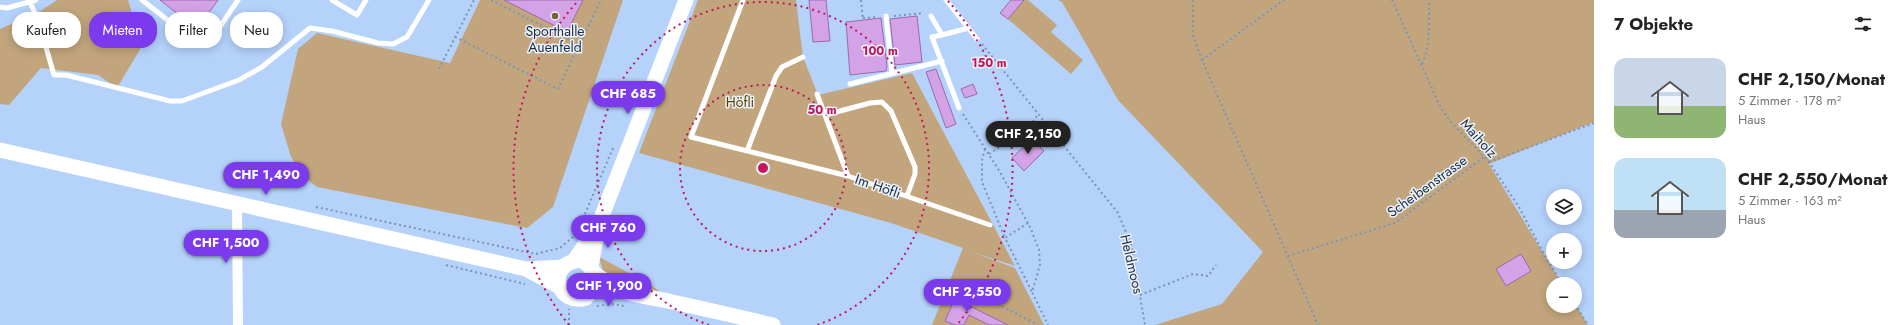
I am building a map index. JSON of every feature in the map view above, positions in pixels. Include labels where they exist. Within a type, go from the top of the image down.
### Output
[{"type":"main road","points":[[593,301],[595,287],[593,271],[598,226],[686,0]]},
{"type":"main road","points":[[0,150],[526,269],[560,287]]},
{"type":"main road","points":[[598,226],[559,277],[560,287],[563,293],[571,298],[593,301],[626,291]]},
{"type":"main road","points":[[526,269],[583,262],[593,271],[626,291],[773,325]]},
{"type":"street","points":[[237,203],[238,325]]},
{"type":"lane","points":[[0,7],[7,8],[36,0]]},
{"type":"lane","points":[[142,0],[188,36],[213,37],[238,0]]},
{"type":"lane","points":[[332,0],[357,15],[366,0]]},
{"type":"lane","points":[[30,2],[39,23],[54,75],[66,75],[170,101],[182,101],[239,80],[262,67],[310,28],[332,31],[378,43],[393,44],[406,37],[429,0]]},
{"type":"lane","points":[[743,0],[691,137],[848,176]]},
{"type":"lane","points":[[946,0],[977,39]]},
{"type":"lane","points":[[930,15],[942,35]]},
{"type":"lane","points":[[886,16],[892,74]]},
{"type":"lane","points":[[959,108],[932,37],[965,29],[967,27]]},
{"type":"lane","points":[[747,151],[776,76],[782,67],[803,57]]},
{"type":"lane","points":[[850,84],[942,61]]},
{"type":"lane","name":"Im Höfli","points":[[817,94],[848,176],[990,225]]},
{"type":"lane","points":[[825,115],[870,103],[882,102],[891,111],[914,167],[915,174],[907,196]]},
{"type":"path","points":[[439,69],[474,0]]},
{"type":"path","points":[[491,0],[580,45]]},
{"type":"path","points":[[455,37],[558,89],[601,0]]},
{"type":"path","points":[[862,0],[863,19],[886,16],[930,15]]},
{"type":"path","points":[[1193,0],[1193,35],[1202,60],[1318,325]]},
{"type":"path","points":[[1202,60],[1284,0]]},
{"type":"path","name":"Maiholz","points":[[1392,0],[1441,108],[1451,122],[1489,162],[1519,207],[1558,277]]},
{"type":"path","points":[[1422,64],[1426,55],[1429,25],[1429,0]]},
{"type":"path","name":"Heldmoos","points":[[977,39],[1118,213],[1131,244],[1145,325]]},
{"type":"path","points":[[959,108],[989,154],[1028,223],[1039,250],[1040,265],[1032,292]]},
{"type":"path","points":[[989,154],[1029,128],[1038,114]]},
{"type":"path","points":[[1489,162],[1594,123]]},
{"type":"path","points":[[312,206],[522,251],[544,253],[560,248],[568,243],[576,234],[584,221],[616,142]]},
{"type":"path","points":[[985,149],[982,160],[982,182],[1005,238],[1048,325]]},
{"type":"path","name":"Scheibenstrasse","points":[[1288,256],[1395,223],[1484,157]]},
{"type":"path","points":[[1005,238],[1028,223]]},
{"type":"path","points":[[444,265],[529,285]]},
{"type":"path","points":[[1140,295],[1193,274],[1208,276],[1216,265]]},
{"type":"path","points":[[953,281],[1038,325]]},
{"type":"path","points":[[593,301],[630,307]]},
{"type":"path","points":[[565,309],[576,311]]},
{"type":"path","points":[[1581,313],[1588,325]]},
{"type":"green space","points":[[57,0],[128,0],[132,12],[89,12],[89,48],[141,48],[117,88],[98,75],[41,68],[9,105],[0,104],[0,29],[12,24],[12,48],[81,48],[81,12],[39,12]]},
{"type":"green space","points":[[480,0],[623,0],[553,207],[527,228],[317,187],[309,181],[291,157],[281,124],[298,49],[317,33],[450,63]]},
{"type":"green space","name":"Höfli","points":[[698,0],[796,0],[803,57],[818,95],[912,73],[1015,266],[972,252],[1015,268],[1044,325],[932,325],[963,248],[891,223],[639,153]]},
{"type":"green space","points":[[1024,0],[1028,0],[1057,25],[1051,32],[1083,60],[1071,74],[1008,19]]},
{"type":"green space","points":[[1058,0],[1594,0],[1594,122],[1489,164],[1546,258],[1546,269],[1553,269],[1558,277],[1546,277],[1546,313],[1581,313],[1588,325],[1155,325],[1222,304],[1263,252],[1118,100],[1062,2]]},
{"type":"green space","points":[[599,257],[646,282],[661,292],[614,278],[603,271]]},
{"type":"building","points":[[160,0],[218,0],[209,12],[175,12]]},
{"type":"building","name":"Sporthalle Auenfeld","points":[[504,0],[583,0],[567,32]]},
{"type":"building","points":[[809,0],[826,0],[830,41],[813,42]]},
{"type":"building","points":[[1011,0],[1024,0],[1008,19],[1000,13]]},
{"type":"building","points":[[917,16],[922,62],[895,65],[890,19]]},
{"type":"building","points":[[881,18],[887,66],[886,71],[850,75],[846,22]]},
{"type":"building","points":[[936,69],[956,124],[946,128],[926,72]]},
{"type":"building","points":[[973,84],[977,94],[965,98],[961,89]]},
{"type":"building","points":[[1032,139],[1044,151],[1024,171],[1012,158]]},
{"type":"building","points":[[1521,254],[1531,271],[1506,286],[1496,269]]},
{"type":"building","points":[[954,292],[970,299],[968,305],[1008,325],[989,325],[969,315],[964,325],[955,325],[945,321],[953,303],[950,301]]},
{"type":"place","name":"Sporthalle Auenfeld","points":[[555,16]]}]
